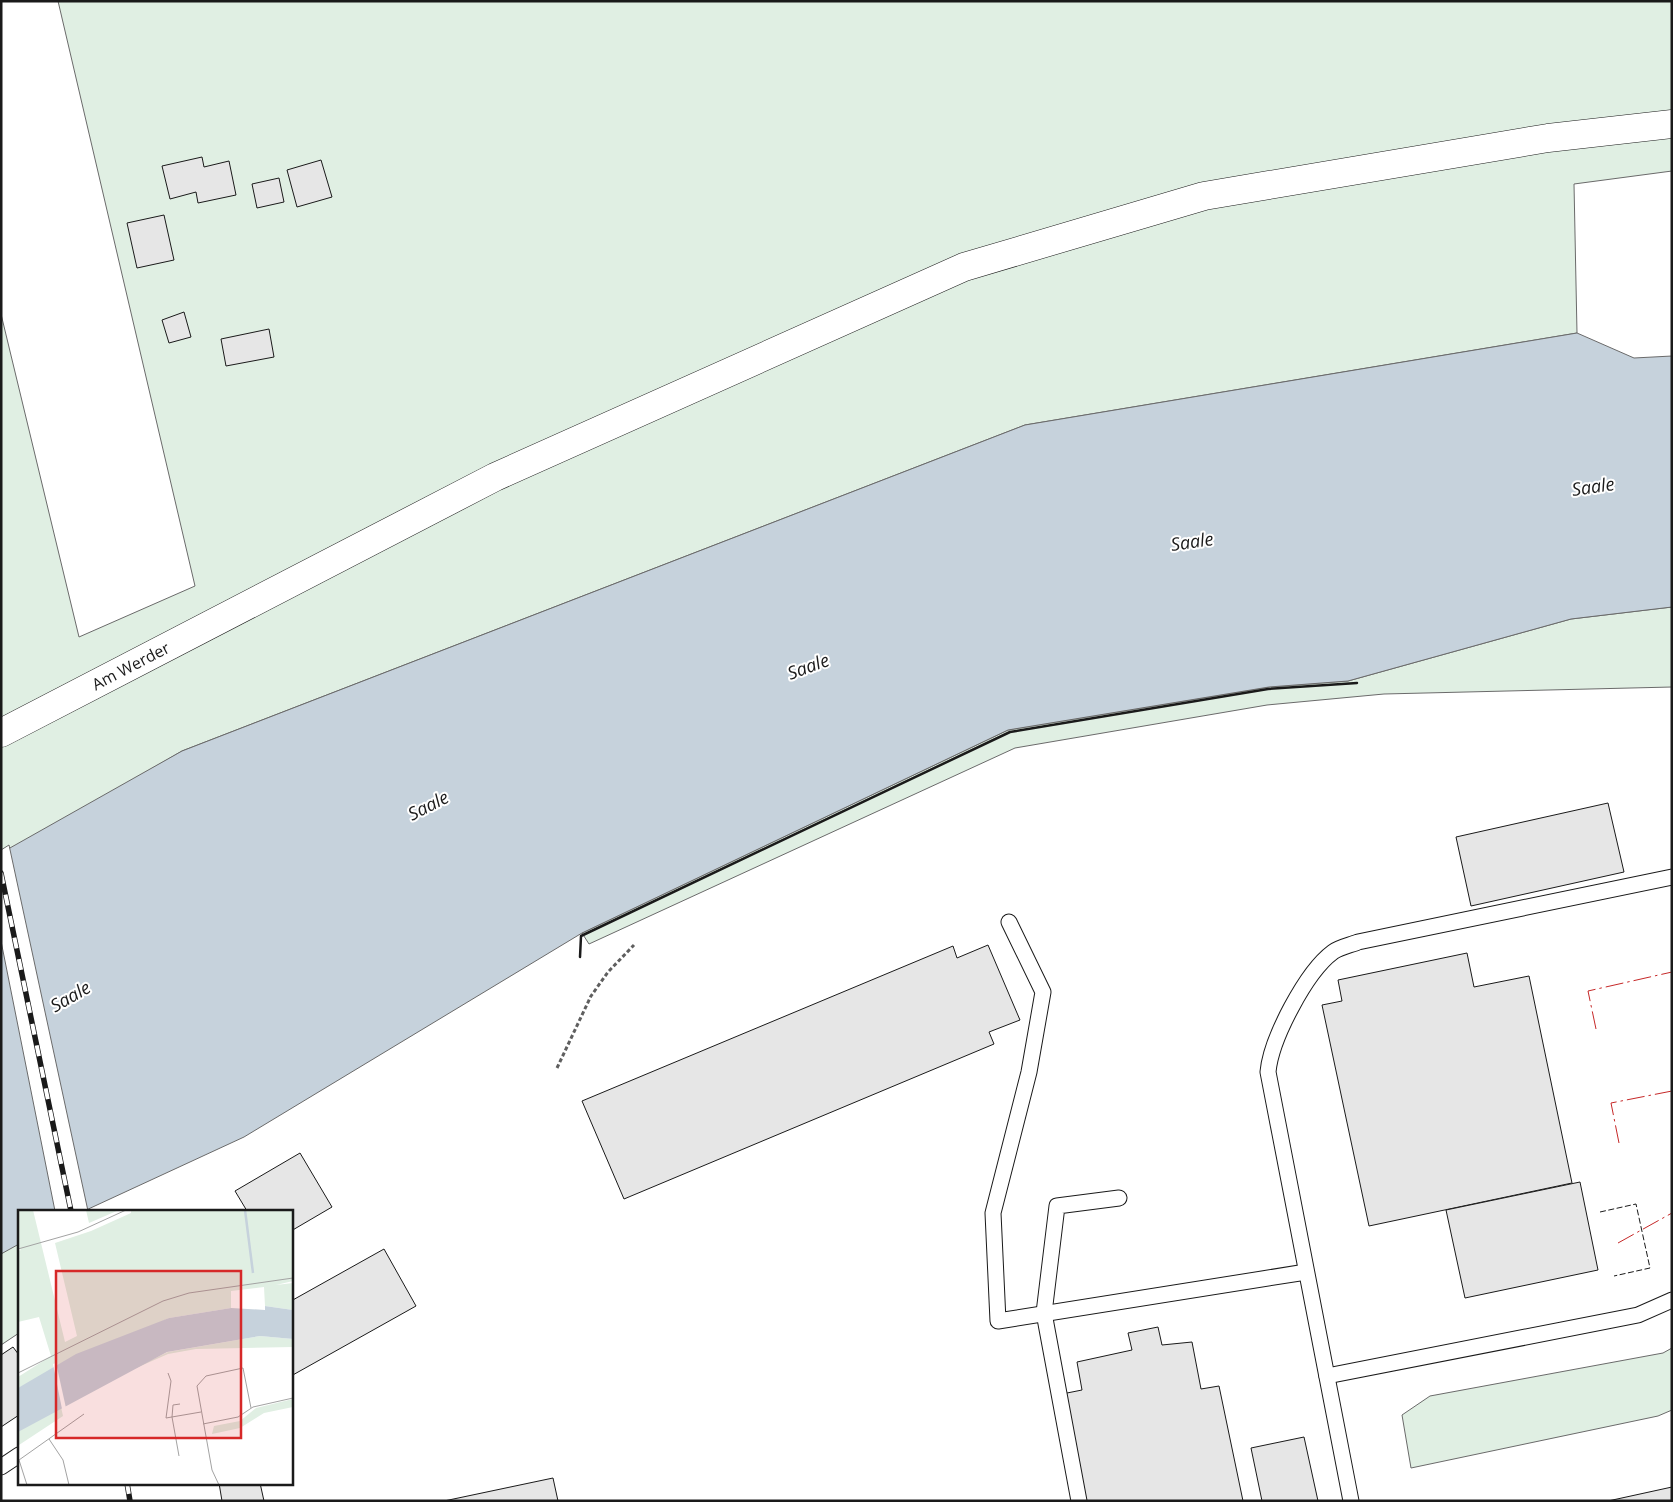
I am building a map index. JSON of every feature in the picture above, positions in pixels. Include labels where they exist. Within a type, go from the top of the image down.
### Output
[{"type":"street","name":"Am Werder","points":[[1,733],[495,477],[964,267],[1204,196],[1548,138],[1672,124]]},
{"type":"lane","points":[[1350,1501],[1268,1072],[1269,1057],[1277,1034],[1295,1002],[1319,966],[1334,952],[1358,942],[1672,877]]},
{"type":"lane","points":[[1009,922],[1044,992],[1029,1072],[993,1213],[998,1321],[1306,1272]]},
{"type":"lane","points":[[1079,1501],[1044,1313],[1057,1206],[1119,1198]]},
{"type":"lane","points":[[1327,1376],[1638,1314],[1672,1300]]},
{"type":"lane","points":[[1,1467],[18,1456]]},
{"type":"path","points":[[558,1068],[591,996],[608,972],[634,945]]},
{"type":"green space","points":[[58,1],[1672,1],[1672,171],[1574,184],[1577,333],[1025,425],[182,751],[1,857],[1,314],[79,637],[195,586]]},
{"type":"green space","points":[[1672,607],[1672,687],[1384,694],[1267,705],[1015,748],[589,944],[582,933],[1008,730],[1269,687],[1348,681],[1571,619]]},
{"type":"green space","points":[[18,1242],[18,1334],[1,1345],[1,1250]]},
{"type":"green space","points":[[1672,1348],[1672,1410],[1658,1416],[1411,1468],[1402,1415],[1430,1396],[1663,1353]]},
{"type":"water","name":"Saale","points":[[1577,333],[1634,358],[1672,356],[1672,607],[1571,619],[1348,681],[1269,687],[1008,730],[582,933],[244,1137],[86,1210],[18,1210],[18,1245],[1,1254],[1,853],[182,751],[1025,425]]},
{"type":"pier","points":[[9,845],[88,1210],[55,1210],[1,941],[1,850]]},
{"type":"building","points":[[202,157],[204,167],[229,161],[236,195],[198,203],[196,192],[170,199],[162,166]]},
{"type":"building","points":[[321,160],[332,197],[297,207],[287,170]]},
{"type":"building","points":[[279,178],[284,202],[257,208],[252,184]]},
{"type":"building","points":[[164,215],[174,260],[137,268],[127,223]]},
{"type":"building","points":[[184,312],[191,337],[169,343],[162,320]]},
{"type":"building","points":[[269,329],[274,357],[226,366],[221,339]]},
{"type":"building","points":[[1608,803],[1624,872],[1471,906],[1456,837]]},
{"type":"building","points":[[988,945],[1020,1020],[989,1032],[994,1044],[624,1199],[582,1101],[953,946],[957,958]]},
{"type":"building","points":[[1467,953],[1474,987],[1529,976],[1572,1183],[1369,1226],[1322,1005],[1342,1001],[1338,980]]},
{"type":"building","points":[[300,1153],[332,1207],[292,1230],[292,1210],[246,1210],[235,1191]]},
{"type":"building","points":[[1580,1182],[1598,1270],[1465,1298],[1446,1210]]},
{"type":"building","points":[[384,1249],[416,1306],[292,1375],[292,1300]]},
{"type":"building","points":[[1158,1327],[1162,1345],[1192,1342],[1201,1389],[1219,1386],[1243,1501],[1081,1501],[1062,1394],[1082,1390],[1077,1362],[1132,1350],[1128,1333]]},
{"type":"building","points":[[13,1347],[18,1354],[18,1416],[1,1427],[1,1355]]},
{"type":"building","points":[[1304,1437],[1318,1501],[1262,1501],[1251,1448]]},
{"type":"building","points":[[553,1478],[558,1501],[444,1501]]},
{"type":"building","points":[[219,1484],[260,1484],[264,1501],[222,1501]]},
{"type":"building","points":[[1672,1487],[1672,1501],[1608,1501]]},
{"type":"railway","points":[[1,873],[71,1210]]},
{"type":"railway","points":[[127,1484],[130,1501]]},
{"type":"fence","points":[[1600,1212],[1636,1204],[1650,1268],[1614,1276]]},
{"type":"wall","points":[[580,957],[581,936],[1010,732],[1268,689],[1357,683]]},
{"type":"power","points":[[1596,1029],[1588,991],[1672,972]]},
{"type":"power","points":[[1619,1143],[1611,1103],[1672,1091]]},
{"type":"power","points":[[1618,1243],[1672,1213]]}]
